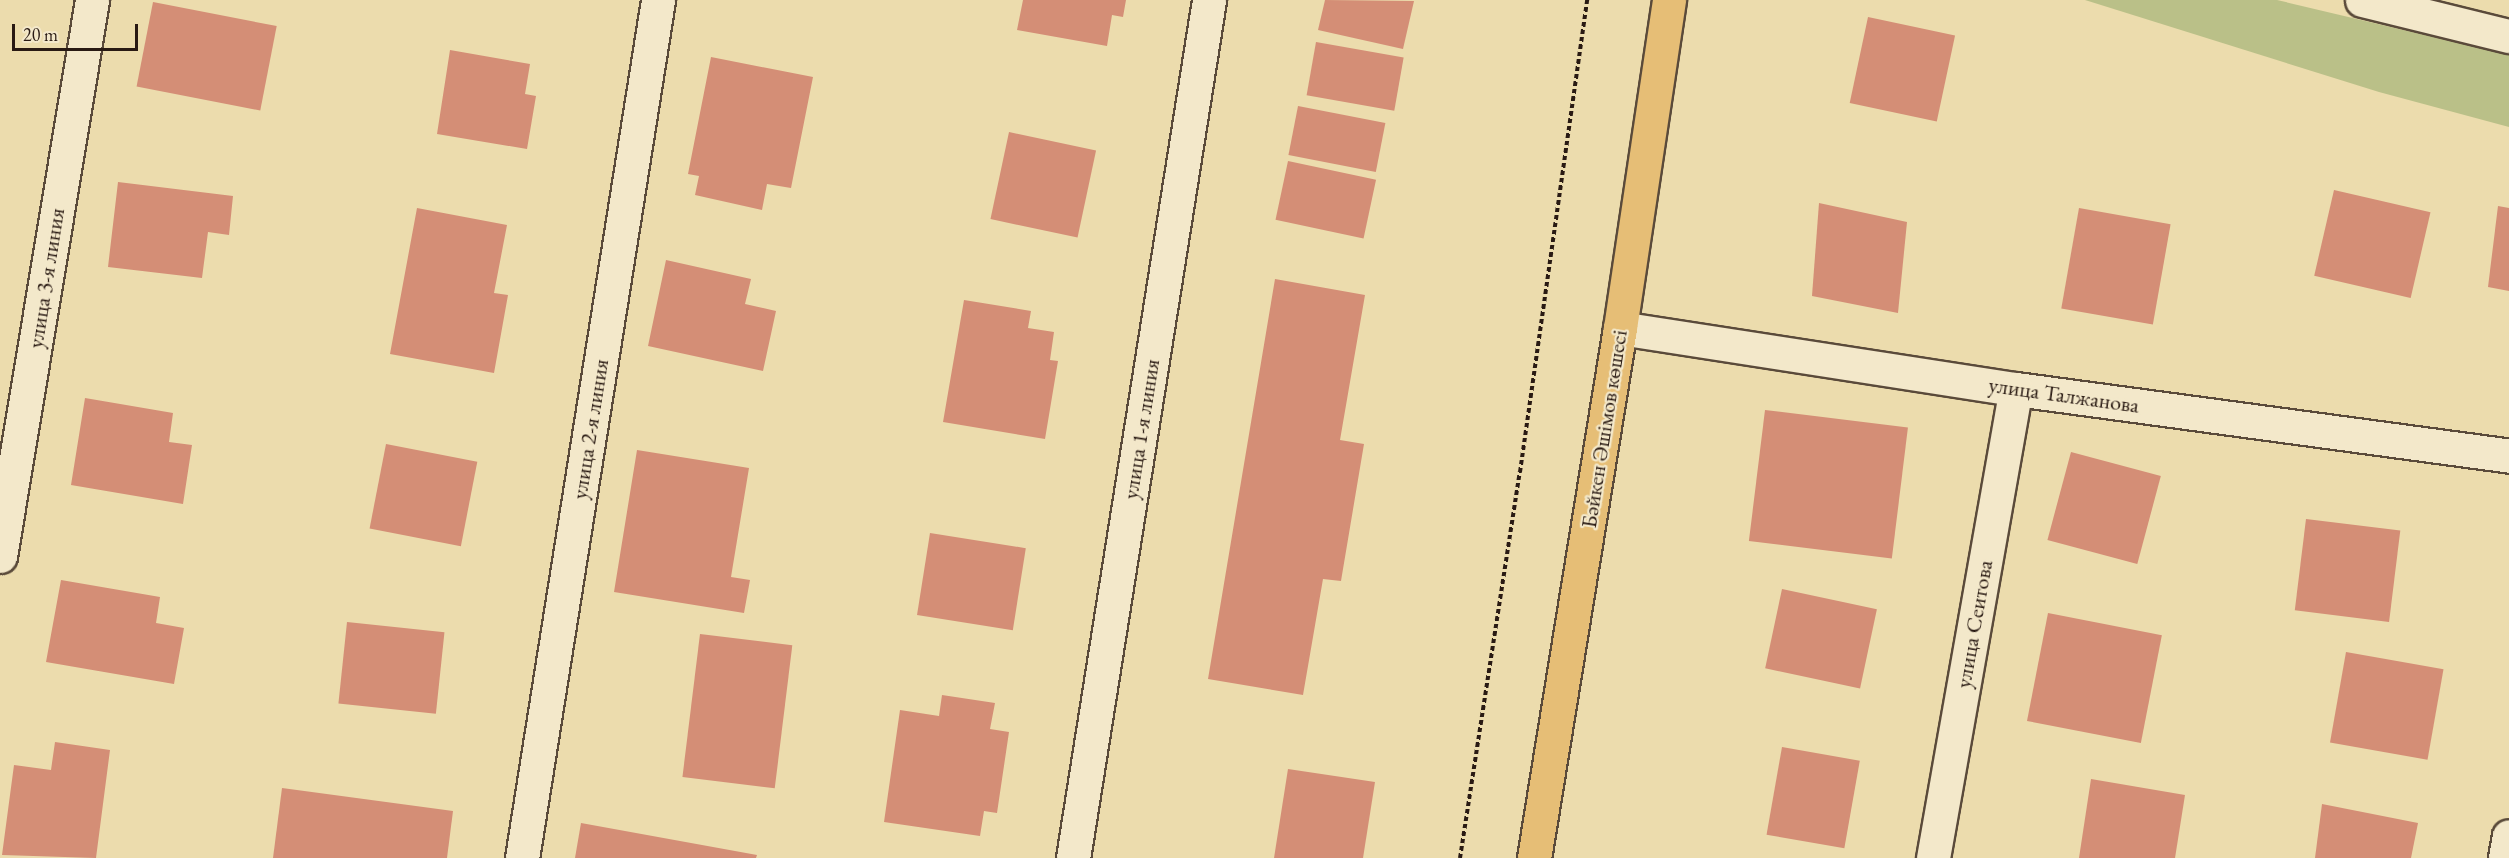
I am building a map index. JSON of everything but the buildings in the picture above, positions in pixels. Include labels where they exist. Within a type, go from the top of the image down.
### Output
[{"type":"main road","name":"Бәйкен Әшімов көшесі","points":[[1534,858],[1620,328],[1668,0]]},
{"type":"street","name":"улица 3-я линия","points":[[0,556],[92,0]]},
{"type":"street","name":"улица 2-я линия","points":[[522,858],[658,0]]},
{"type":"street","name":"улица 1-я линия","points":[[1074,858],[1209,0]]},
{"type":"street","points":[[2362,0],[2509,36]]},
{"type":"street","name":"улица Талжанова","points":[[1620,328],[2016,389],[2509,456]]},
{"type":"street","name":"улица Сеитова","points":[[1933,858],[2016,389]]},
{"type":"street","points":[[2505,858],[2509,836]]},
{"type":"path","points":[[1460,858],[1520,472],[1587,0]]},
{"type":"green space","points":[[2085,0],[2277,0],[2509,55],[2509,127],[2379,92]]}]
